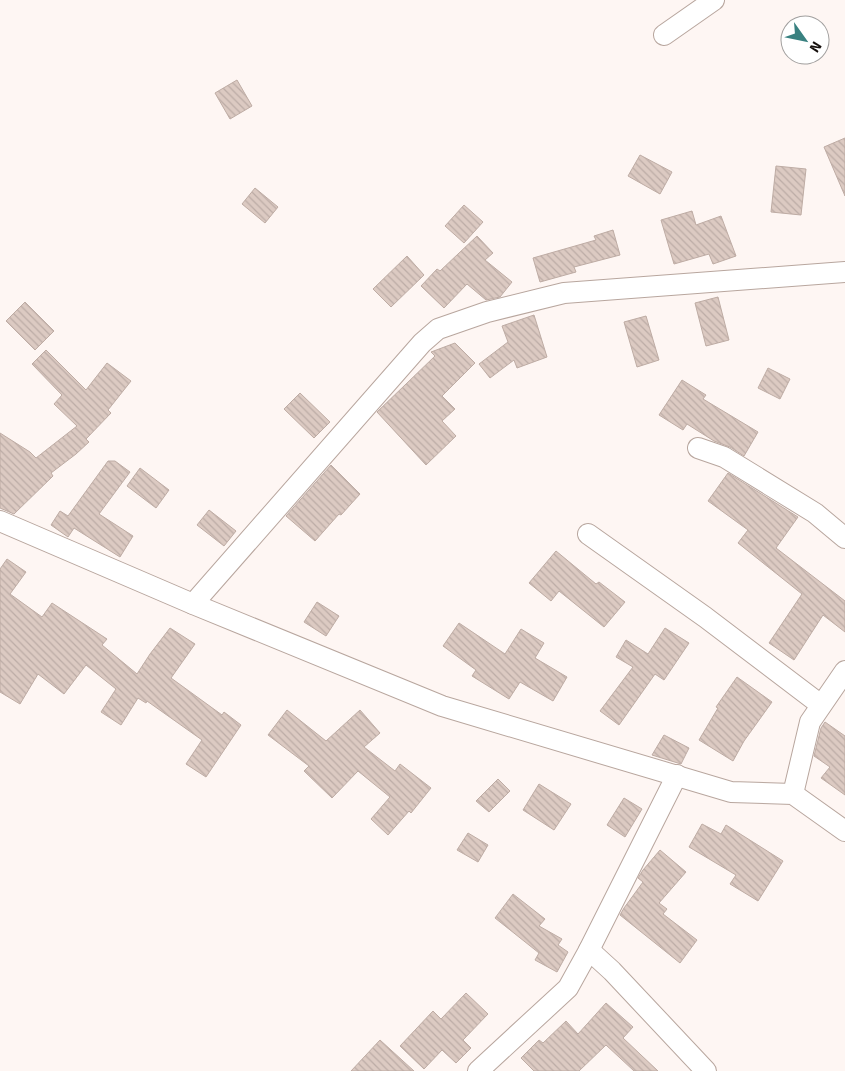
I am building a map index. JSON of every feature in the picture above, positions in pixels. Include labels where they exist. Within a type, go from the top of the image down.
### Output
[{"type":"street","points":[[664,34],[714,0]]},
{"type":"street","points":[[193,604],[422,343],[438,329],[487,312],[564,293],[845,272]]},
{"type":"street","points":[[698,448],[724,456],[815,513],[845,538]]},
{"type":"street","points":[[0,521],[193,604],[442,706],[731,792],[793,794],[845,831]]},
{"type":"street","points":[[588,534],[705,617],[821,705]]},
{"type":"street","points":[[793,794],[810,722],[845,671]]},
{"type":"street","points":[[478,1071],[568,988],[590,950],[677,775]]},
{"type":"street","points":[[590,950],[706,1071]]},
{"type":"building","points":[[237,80],[252,106],[230,119],[215,93]]},
{"type":"building","points":[[845,138],[845,196],[824,147]]},
{"type":"building","points":[[640,155],[672,172],[660,194],[628,176]]},
{"type":"building","points":[[776,166],[806,169],[801,215],[771,212]]},
{"type":"building","points":[[255,188],[278,207],[265,223],[242,204]]},
{"type":"building","points":[[464,205],[483,222],[464,243],[445,226]]},
{"type":"building","points":[[692,211],[696,225],[721,216],[736,256],[713,264],[709,254],[674,264],[661,220]]},
{"type":"building","points":[[613,230],[620,255],[574,267],[576,272],[540,282],[533,258],[596,240],[594,236]]},
{"type":"building","points":[[477,236],[493,253],[485,260],[512,282],[500,297],[486,300],[467,284],[444,308],[421,286],[437,269],[440,271]]},
{"type":"building","points":[[407,256],[424,275],[391,307],[373,289]]},
{"type":"building","points":[[718,297],[729,340],[706,346],[695,303]]},
{"type":"building","points":[[25,302],[54,331],[35,350],[6,321]]},
{"type":"building","points":[[534,315],[547,357],[517,368],[514,360],[490,378],[479,364],[508,342],[502,326]]},
{"type":"building","points":[[646,316],[659,360],[637,367],[624,322]]},
{"type":"building","points":[[455,343],[475,363],[442,396],[455,409],[442,421],[456,436],[426,465],[377,412],[435,356],[431,352]]},
{"type":"building","points":[[46,350],[86,390],[107,363],[131,381],[108,410],[111,413],[86,439],[89,442],[51,473],[53,476],[14,514],[0,508],[0,433],[30,452],[36,458],[77,426],[54,404],[62,395],[32,364]]},
{"type":"building","points":[[768,368],[790,379],[780,399],[758,388]]},
{"type":"building","points":[[682,380],[706,395],[703,399],[758,432],[744,456],[730,447],[714,441],[687,424],[683,430],[659,415]]},
{"type":"building","points":[[300,393],[330,422],[314,438],[284,409]]},
{"type":"building","points":[[108,461],[115,461],[130,472],[99,514],[133,536],[120,557],[74,528],[68,537],[51,525],[60,511],[68,516]]},
{"type":"building","points":[[331,465],[360,494],[315,541],[286,516]]},
{"type":"building","points":[[140,468],[169,490],[156,508],[127,486]]},
{"type":"building","points":[[728,473],[798,517],[776,548],[845,601],[845,632],[823,615],[794,660],[769,643],[802,594],[738,543],[748,530],[708,501]]},
{"type":"building","points":[[209,510],[236,531],[224,546],[197,525]]},
{"type":"building","points":[[556,551],[596,584],[599,582],[625,602],[604,627],[559,591],[551,601],[529,583]]},
{"type":"building","points":[[7,559],[26,572],[10,594],[42,617],[52,603],[107,639],[102,645],[137,674],[170,628],[195,644],[171,678],[222,715],[224,712],[241,725],[206,777],[186,764],[202,740],[147,701],[146,703],[138,698],[121,725],[101,712],[116,689],[86,665],[64,694],[38,674],[20,704],[0,692],[0,569]]},
{"type":"building","points":[[317,602],[339,616],[326,636],[304,622]]},
{"type":"building","points":[[459,623],[505,654],[521,629],[544,643],[535,658],[567,677],[553,701],[520,682],[509,699],[472,676],[476,670],[443,646]]},
{"type":"building","points":[[665,628],[689,643],[664,680],[655,674],[619,725],[600,711],[633,667],[616,657],[626,640],[648,654]]},
{"type":"building","points":[[737,677],[772,702],[744,741],[733,761],[699,740],[718,708],[716,707]]},
{"type":"building","points":[[287,710],[326,741],[360,710],[380,733],[364,747],[395,771],[400,764],[431,788],[411,813],[409,811],[388,835],[371,819],[390,797],[358,771],[332,798],[304,771],[309,766],[268,735]]},
{"type":"building","points":[[825,722],[845,736],[845,795],[821,778],[830,767],[814,756],[821,728]]},
{"type":"building","points":[[664,735],[689,748],[681,764],[652,755]]},
{"type":"building","points":[[498,779],[510,791],[489,812],[476,801]]},
{"type":"building","points":[[539,784],[571,804],[554,830],[523,810]]},
{"type":"building","points":[[624,798],[642,809],[625,837],[607,825]]},
{"type":"building","points":[[702,824],[721,834],[726,825],[783,861],[758,901],[730,884],[736,875],[689,847]]},
{"type":"building","points":[[468,833],[488,845],[478,862],[457,850]]},
{"type":"building","points":[[660,850],[686,872],[659,903],[667,909],[663,914],[697,940],[680,963],[620,915],[643,882],[638,878]]},
{"type":"building","points":[[513,894],[545,919],[539,926],[562,939],[558,945],[568,952],[557,972],[535,960],[539,953],[495,918]]},
{"type":"building","points":[[466,993],[488,1014],[463,1040],[471,1048],[456,1063],[442,1050],[424,1069],[400,1046],[433,1011],[441,1019]]},
{"type":"building","points":[[606,1003],[633,1027],[623,1038],[658,1071],[634,1071],[606,1045],[579,1071],[534,1071],[521,1058],[539,1040],[543,1043],[566,1021],[578,1034]]},
{"type":"building","points":[[380,1040],[414,1071],[351,1071]]}]
